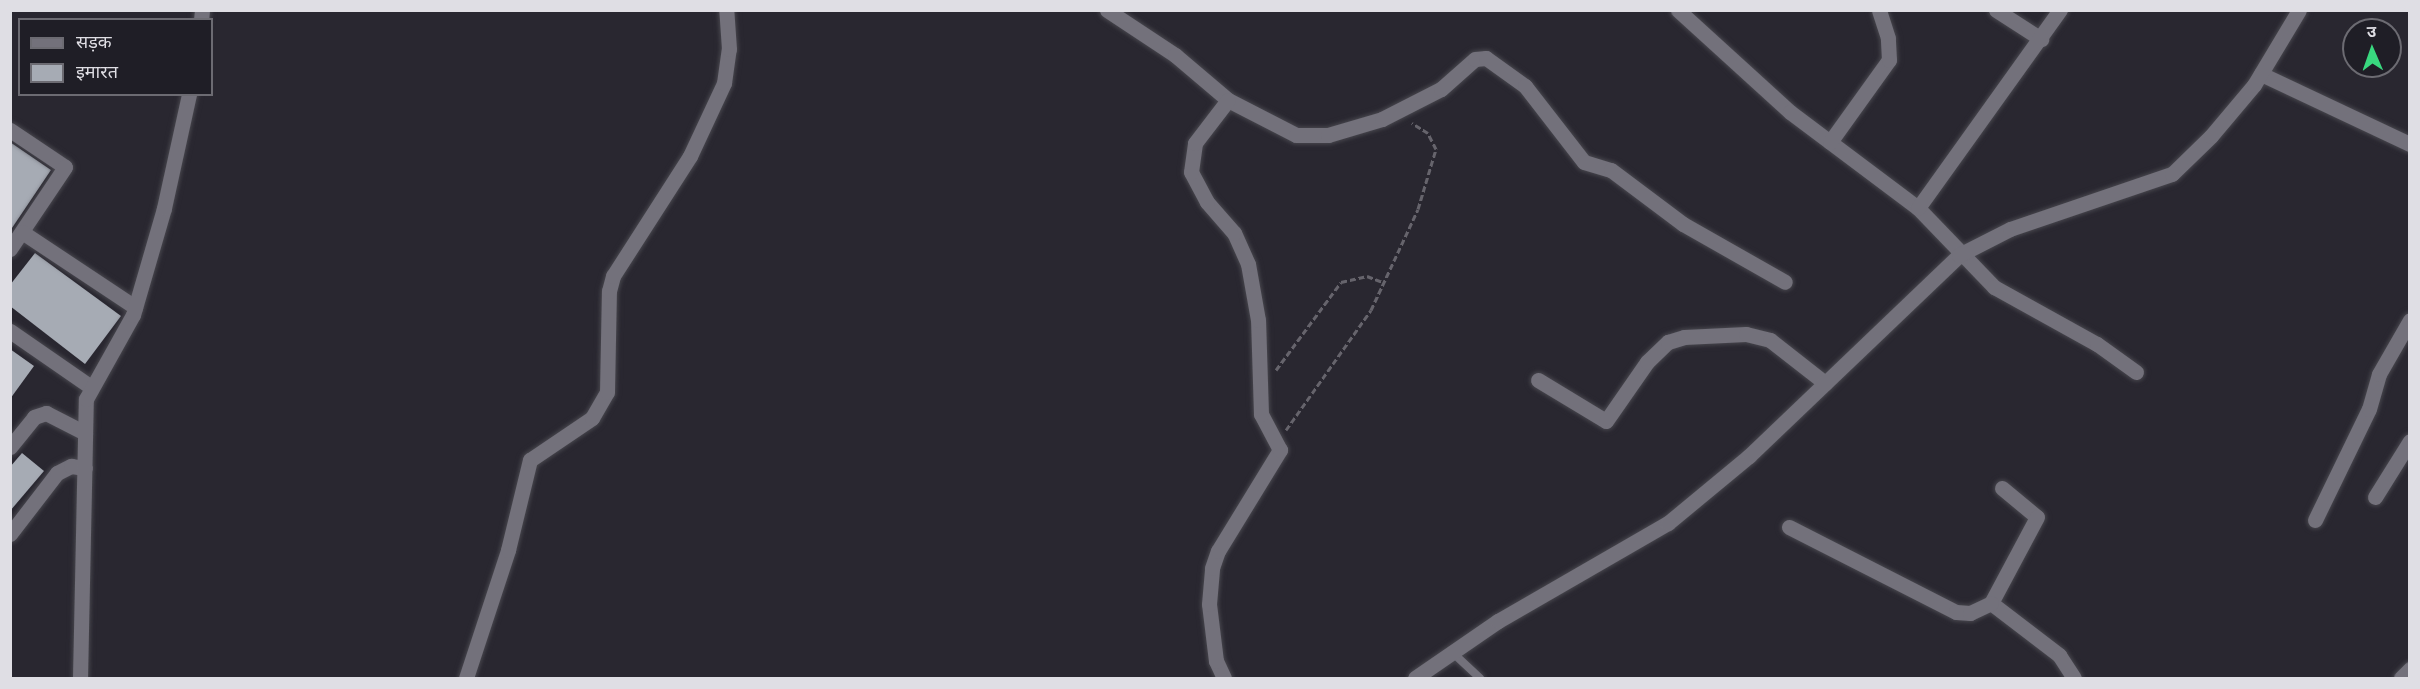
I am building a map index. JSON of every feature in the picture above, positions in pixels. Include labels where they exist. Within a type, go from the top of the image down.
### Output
[{"type":"street","points":[[466,678],[508,550],[530,460],[584,425],[602,406],[607,392],[609,291],[613,276],[690,156],[724,83],[729,49],[726,10]]},
{"type":"street","points":[[1107,10],[1175,55],[1228,100],[1281,130],[1312,137],[1344,131],[1395,112],[1441,89],[1475,59],[1486,57],[1525,86],[1584,162],[1611,170],[1683,224],[1785,282]]},
{"type":"street","points":[[1678,10],[1790,112],[1918,208],[1959,255],[1994,287],[2097,344],[2136,372]]},
{"type":"street","points":[[1830,142],[1888,60],[1888,38],[1879,10]]},
{"type":"street","points":[[1996,10],[2041,39]]},
{"type":"street","points":[[1918,208],[1948,162],[2005,92],[2060,10]]},
{"type":"street","points":[[1415,678],[1498,621],[1668,523],[1749,456],[1959,255],[2010,229],[2172,174],[2211,136],[2261,74],[2299,10]]},
{"type":"street","points":[[2261,74],[2409,144]]},
{"type":"street","points":[[80,678],[86,399],[123,338],[135,307],[164,208],[189,96]]},
{"type":"street","points":[[1224,678],[1216,661],[1209,604],[1212,568],[1218,551],[1278,456],[1277,442],[1264,424],[1260,392],[1258,320],[1248,264],[1234,233],[1207,202],[1191,172],[1195,143],[1228,100]]},
{"type":"street","points":[[10,130],[65,167],[10,249]]},
{"type":"street","points":[[22,232],[135,307]]},
{"type":"street","points":[[2315,520],[2369,409],[2379,374],[2409,320]]},
{"type":"street","points":[[10,331],[92,387]]},
{"type":"street","points":[[1538,380],[1606,421],[1647,362],[1668,342],[1684,337],[1746,334],[1770,340],[1826,383]]},
{"type":"street","points":[[10,447],[34,417],[46,413],[85,433]]},
{"type":"street","points":[[2375,497],[2409,441]]},
{"type":"street","points":[[10,534],[57,473],[71,466],[85,468]]},
{"type":"street","points":[[1790,527],[1956,612],[1970,613],[1991,603],[2037,517],[2002,488]]},
{"type":"street","points":[[1991,603],[2059,655],[2074,678]]},
{"type":"street","points":[[2401,678],[2409,669]]},
{"type":"lane","points":[[1453,653],[1480,678]]},
{"type":"path","points":[[1277,442],[1355,335],[1385,283],[1418,209],[1436,150],[1428,133],[1395,112]]},
{"type":"path","points":[[1260,392],[1341,282],[1367,276],[1385,283]]},
{"type":"building","points":[[10,142],[51,170],[10,231]]},
{"type":"building","points":[[35,253],[121,316],[85,364],[10,306],[10,285]]},
{"type":"building","points":[[10,349],[34,366],[10,399]]},
{"type":"building","points":[[22,453],[44,471],[10,511],[10,467]]}]
